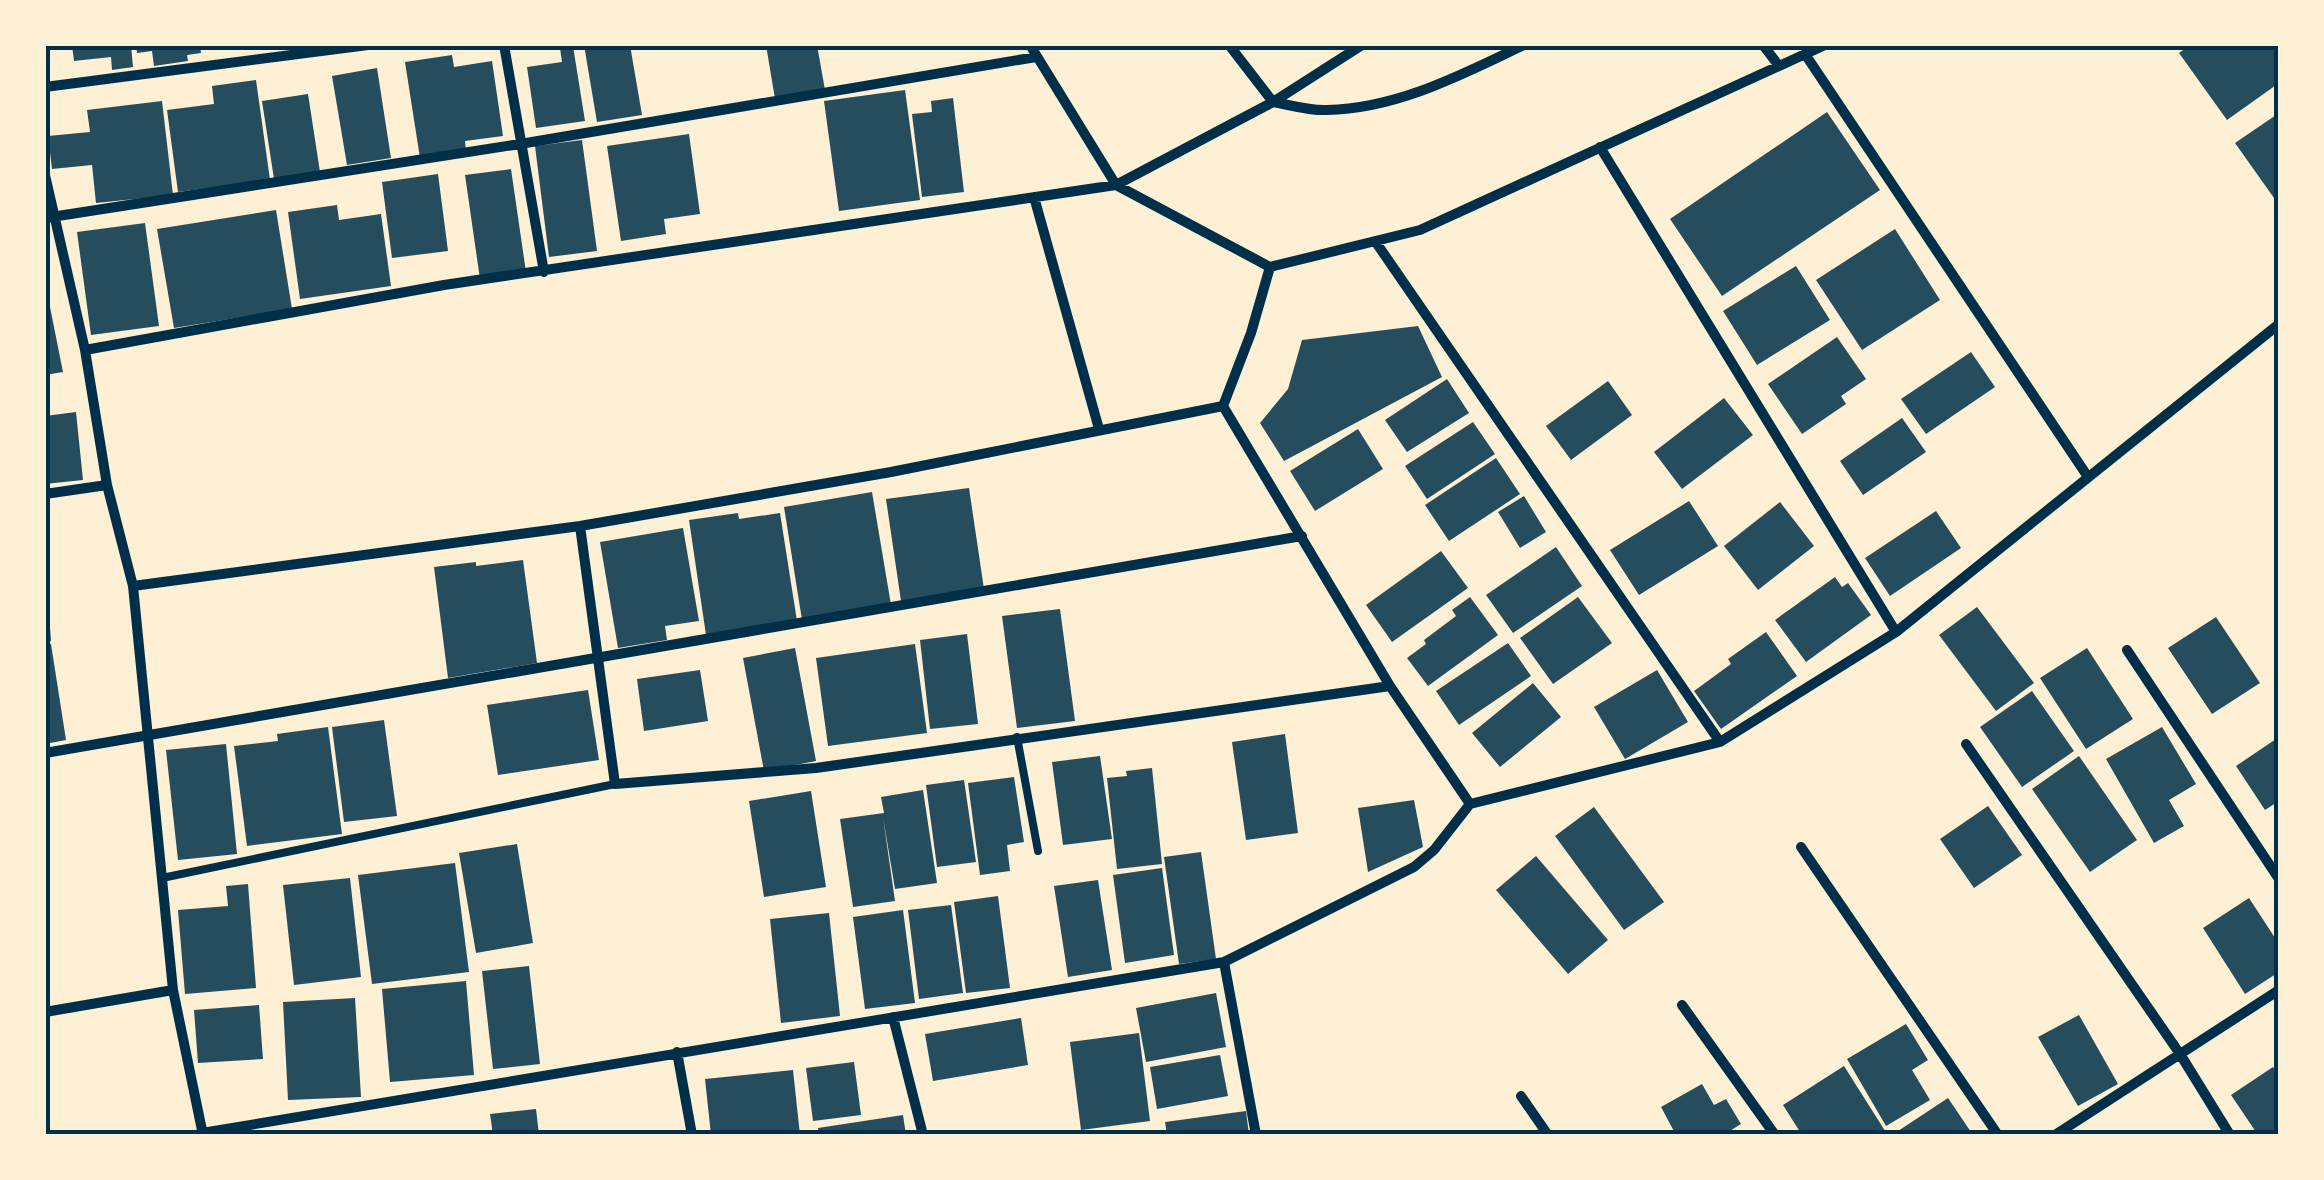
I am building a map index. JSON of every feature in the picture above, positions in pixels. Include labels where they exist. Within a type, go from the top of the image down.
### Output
[{"type":"street","points":[[45,87],[368,45]]},
{"type":"street","points":[[504,45],[544,272]]},
{"type":"street","points":[[1030,45],[1116,185],[1270,267],[1420,230],[1825,45]]},
{"type":"street","points":[[1230,45],[1273,102],[1322,111],[1350,109],[1438,86],[1524,45]]},
{"type":"street","points":[[84,350],[444,285],[1116,185],[1273,102],[1362,45]]},
{"type":"street","points":[[1763,45],[1778,66]]},
{"type":"street","points":[[1805,54],[2088,477]]},
{"type":"street","points":[[49,217],[1036,58]]},
{"type":"street","points":[[1600,148],[1896,632]]},
{"type":"street","points":[[45,175],[49,217],[84,350],[107,485],[134,586],[173,990],[202,1134],[1224,962],[1414,867],[1434,850],[1470,804],[1720,742],[1896,632],[2279,324]]},
{"type":"street","points":[[1034,197],[1099,430]]},
{"type":"street","points":[[1375,241],[1720,742]]},
{"type":"street","points":[[1223,406],[1251,334],[1270,267]]},
{"type":"street","points":[[134,586],[580,526],[892,472],[1223,406]]},
{"type":"street","points":[[1223,406],[1390,686],[1470,804]]},
{"type":"street","points":[[45,494],[107,485]]},
{"type":"street","points":[[580,526],[615,784],[816,768],[1390,686]]},
{"type":"street","points":[[45,753],[1302,536]]},
{"type":"street","points":[[2127,650],[2279,879]]},
{"type":"street","points":[[1966,744],[2180,1054],[2230,1135]]},
{"type":"street","points":[[1801,847],[1998,1135]]},
{"type":"street","points":[[1224,962],[1256,1135]]},
{"type":"street","points":[[45,1012],[173,990]]},
{"type":"street","points":[[2054,1135],[2279,990]]},
{"type":"street","points":[[1682,1005],[1774,1135]]},
{"type":"street","points":[[894,1017],[922,1135]]},
{"type":"street","points":[[677,1052],[692,1135]]},
{"type":"street","points":[[1521,1096],[1548,1135]]},
{"type":"lane","points":[[1017,737],[1038,851]]},
{"type":"lane","points":[[162,878],[615,784]]},
{"type":"building","points":[[72,45],[131,45],[133,67],[112,70],[111,57],[74,61]]},
{"type":"building","points":[[136,45],[200,45],[201,53],[187,55],[188,61],[154,66],[152,51],[137,53]]},
{"type":"building","points":[[584,45],[630,45],[642,115],[597,122]]},
{"type":"building","points":[[766,45],[817,45],[825,90],[775,99]]},
{"type":"building","points":[[2190,45],[2279,45],[2279,83],[2227,120],[2179,53]]},
{"type":"building","points":[[573,46],[585,121],[536,128],[527,67],[562,62],[560,48]]},
{"type":"building","points":[[452,55],[454,67],[492,61],[503,136],[465,141],[466,151],[420,158],[405,62]]},
{"type":"building","points":[[377,68],[391,158],[347,165],[332,76]]},
{"type":"building","points":[[256,80],[270,180],[178,192],[167,110],[214,104],[212,86]]},
{"type":"building","points":[[905,90],[920,200],[839,211],[824,101]]},
{"type":"building","points":[[308,94],[320,172],[274,179],[262,101]]},
{"type":"building","points":[[953,98],[964,192],[922,197],[912,114],[932,112],[931,101]]},
{"type":"building","points":[[162,101],[173,195],[96,203],[92,165],[52,169],[48,136],[90,132],[87,110]]},
{"type":"building","points":[[1827,112],[1880,190],[1722,296],[1670,219]]},
{"type":"building","points":[[2279,113],[2279,205],[2235,143]]},
{"type":"building","points":[[689,134],[700,214],[664,219],[666,234],[621,241],[607,146]]},
{"type":"building","points":[[582,140],[597,251],[549,257],[535,146]]},
{"type":"building","points":[[511,169],[526,272],[480,279],[465,175]]},
{"type":"building","points":[[438,174],[448,251],[392,258],[382,182]]},
{"type":"building","points":[[337,205],[339,220],[381,214],[391,286],[300,299],[288,212]]},
{"type":"building","points":[[276,210],[292,309],[174,328],[157,229]]},
{"type":"building","points":[[145,223],[159,326],[91,335],[77,232]]},
{"type":"building","points":[[1895,229],[1940,300],[1862,350],[1816,280]]},
{"type":"building","points":[[1796,266],[1830,320],[1757,365],[1723,311]]},
{"type":"building","points":[[45,282],[63,372],[45,375]]},
{"type":"building","points":[[1418,326],[1442,377],[1284,461],[1260,423],[1288,389],[1302,340]]},
{"type":"building","points":[[1837,337],[1866,379],[1841,396],[1846,404],[1802,434],[1768,384]]},
{"type":"building","points":[[1971,352],[1995,387],[1926,434],[1901,399]]},
{"type":"building","points":[[1447,379],[1469,413],[1407,452],[1385,420]]},
{"type":"building","points":[[1608,381],[1632,415],[1571,460],[1546,426]]},
{"type":"building","points":[[1724,398],[1753,435],[1682,489],[1654,452]]},
{"type":"building","points":[[76,412],[83,480],[45,484],[45,416]]},
{"type":"building","points":[[1902,418],[1926,452],[1863,495],[1840,461]]},
{"type":"building","points":[[1473,422],[1495,454],[1427,499],[1405,466]]},
{"type":"building","points":[[1358,429],[1383,469],[1315,511],[1290,471]]},
{"type":"building","points":[[1496,458],[1520,494],[1449,541],[1425,505]]},
{"type":"building","points":[[969,488],[984,589],[901,601],[886,499]]},
{"type":"building","points":[[872,492],[891,605],[802,620],[784,507]]},
{"type":"building","points":[[1524,496],[1546,532],[1520,548],[1498,512]]},
{"type":"building","points":[[1689,501],[1718,546],[1639,595],[1610,550]]},
{"type":"building","points":[[1780,502],[1814,546],[1758,590],[1724,546]]},
{"type":"building","points":[[1936,511],[1961,548],[1890,596],[1865,558]]},
{"type":"building","points":[[738,513],[739,519],[780,513],[797,621],[706,635],[689,520]]},
{"type":"building","points":[[683,528],[699,621],[665,626],[667,640],[618,648],[600,542]]},
{"type":"building","points":[[1556,547],[1582,586],[1513,633],[1486,595]]},
{"type":"building","points":[[1441,551],[1468,588],[1392,642],[1366,605]]},
{"type":"building","points":[[523,560],[537,663],[448,678],[434,567]]},
{"type":"building","points":[[1835,577],[1842,587],[1848,583],[1871,615],[1806,662],[1775,620]]},
{"type":"building","points":[[1470,597],[1498,635],[1428,686],[1407,658],[1456,616],[1452,610]]},
{"type":"building","points":[[1578,597],[1612,643],[1553,684],[1520,638]]},
{"type":"building","points":[[48,601],[51,641],[45,641]]},
{"type":"building","points":[[1977,607],[2034,683],[1996,711],[1939,635]]},
{"type":"building","points":[[1060,609],[1075,721],[1017,728],[1002,616]]},
{"type":"building","points":[[2216,617],[2260,683],[2212,714],[2168,648]]},
{"type":"building","points":[[1766,632],[1797,676],[1721,729],[1694,691],[1731,664],[1728,659]]},
{"type":"building","points":[[967,634],[978,724],[930,729],[920,640]]},
{"type":"building","points":[[1508,643],[1531,676],[1459,725],[1436,691]]},
{"type":"building","points":[[51,644],[66,740],[45,744],[45,645]]},
{"type":"building","points":[[915,644],[927,733],[828,746],[816,658]]},
{"type":"building","points":[[795,648],[816,761],[764,771],[743,658]]},
{"type":"building","points":[[2087,648],[2133,719],[2086,749],[2040,678]]},
{"type":"building","points":[[700,670],[708,721],[644,731],[637,679]]},
{"type":"building","points":[[1657,670],[1688,722],[1625,759],[1594,707]]},
{"type":"building","points":[[1533,683],[1561,717],[1500,767],[1472,733]]},
{"type":"building","points":[[588,690],[599,760],[498,775],[487,705]]},
{"type":"building","points":[[2032,691],[2074,751],[2022,787],[1980,727]]},
{"type":"building","points":[[384,720],[397,816],[344,822],[332,727]]},
{"type":"building","points":[[328,727],[342,834],[247,846],[234,746],[278,741],[277,734]]},
{"type":"building","points":[[2162,727],[2196,784],[2169,800],[2184,826],[2154,843],[2106,759]]},
{"type":"building","points":[[1285,734],[1298,833],[1246,840],[1232,742]]},
{"type":"building","points":[[2279,737],[2279,801],[2265,810],[2236,766]]},
{"type":"building","points":[[226,744],[237,854],[178,860],[166,750]]},
{"type":"building","points":[[1100,756],[1112,839],[1063,845],[1052,762]]},
{"type":"building","points":[[2079,756],[2137,840],[2090,872],[2032,789]]},
{"type":"building","points":[[1152,768],[1162,864],[1117,869],[1107,778]]},
{"type":"building","points":[[1014,777],[1024,842],[1007,845],[1010,871],[980,875],[968,783]]},
{"type":"building","points":[[964,780],[976,862],[937,867],[926,785]]},
{"type":"building","points":[[923,790],[937,883],[895,889],[883,817],[895,901],[853,907],[840,819],[884,813],[881,797]]},
{"type":"building","points":[[811,791],[826,887],[764,897],[749,801]]},
{"type":"building","points":[[1414,800],[1423,847],[1368,872],[1358,808]]},
{"type":"building","points":[[1988,806],[2022,855],[1974,888],[1940,839]]},
{"type":"building","points":[[1594,807],[1664,902],[1624,930],[1555,836]]},
{"type":"building","points":[[517,844],[533,943],[476,953],[459,853]]},
{"type":"building","points":[[1201,852],[1216,959],[1179,964],[1164,857]]},
{"type":"building","points":[[1536,856],[1608,940],[1568,974],[1496,890]]},
{"type":"building","points":[[455,863],[469,972],[372,984],[358,875]]},
{"type":"building","points":[[1162,868],[1174,955],[1125,963],[1113,875]]},
{"type":"building","points":[[350,878],[361,977],[294,985],[283,885]]},
{"type":"building","points":[[1098,880],[1112,970],[1068,977],[1054,886]]},
{"type":"building","points":[[248,884],[256,988],[185,994],[178,910],[228,906],[226,886]]},
{"type":"building","points":[[998,896],[1010,988],[966,993],[954,902]]},
{"type":"building","points":[[2249,898],[2279,944],[2279,972],[2245,994],[2203,928]]},
{"type":"building","points":[[951,905],[963,993],[919,999],[908,910]]},
{"type":"building","points":[[903,910],[915,1003],[865,1009],[853,917]]},
{"type":"building","points":[[829,913],[840,1016],[781,1023],[770,919]]},
{"type":"building","points":[[529,966],[540,1064],[493,1069],[482,971]]},
{"type":"building","points":[[466,981],[474,1075],[390,1082],[382,989]]},
{"type":"building","points":[[1216,993],[1226,1047],[1146,1062],[1136,1008]]},
{"type":"building","points":[[355,998],[361,1097],[288,1100],[283,1002]]},
{"type":"building","points":[[259,1005],[263,1059],[198,1063],[194,1010]]},
{"type":"building","points":[[2079,1015],[2118,1084],[2078,1106],[2038,1037]]},
{"type":"building","points":[[1021,1018],[1028,1065],[933,1081],[925,1034]]},
{"type":"building","points":[[1906,1024],[1928,1060],[1912,1070],[1930,1100],[1886,1126],[1847,1059]]},
{"type":"building","points":[[1139,1033],[1150,1121],[1081,1130],[1070,1042]]},
{"type":"building","points":[[1220,1055],[1228,1096],[1157,1109],[1150,1067]]},
{"type":"building","points":[[854,1062],[861,1115],[813,1121],[806,1068]]},
{"type":"building","points":[[1844,1066],[1887,1134],[1802,1135],[1783,1105]]},
{"type":"building","points":[[2273,1067],[2279,1076],[2279,1135],[2258,1135],[2231,1095]]},
{"type":"building","points":[[793,1070],[800,1135],[711,1135],[705,1079]]},
{"type":"building","points":[[1702,1084],[1714,1105],[1726,1099],[1741,1124],[1728,1132],[1730,1135],[1676,1135],[1661,1107]]},
{"type":"building","points":[[1948,1098],[1973,1135],[1892,1135]]},
{"type":"building","points":[[536,1109],[539,1135],[493,1135],[490,1114]]},
{"type":"building","points":[[1246,1111],[1249,1135],[1167,1135],[1165,1122]]},
{"type":"building","points":[[903,1115],[906,1135],[819,1135],[818,1128]]}]
